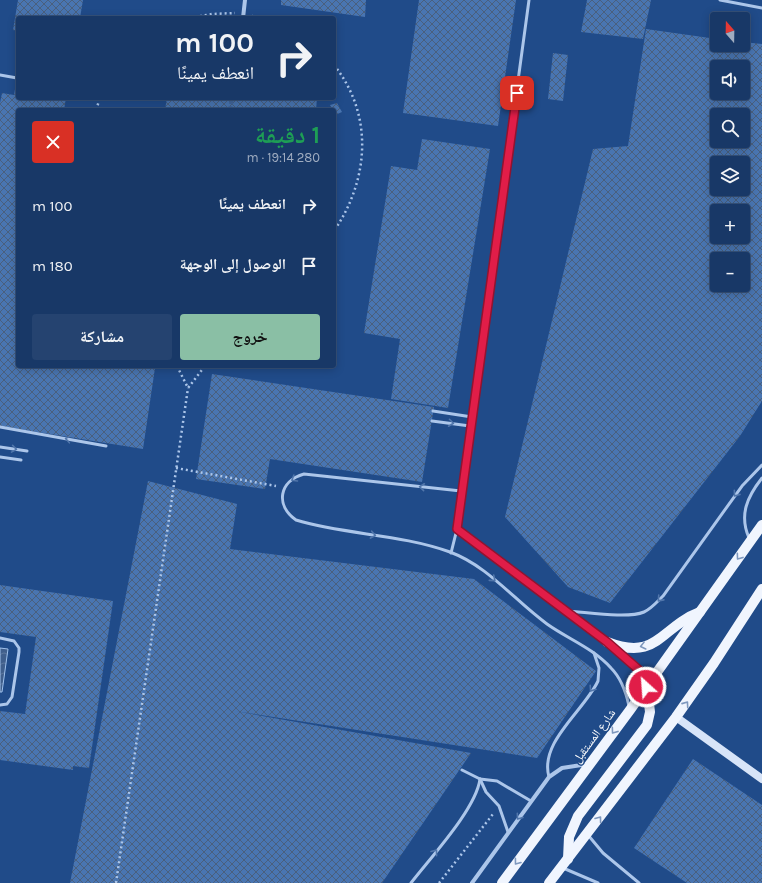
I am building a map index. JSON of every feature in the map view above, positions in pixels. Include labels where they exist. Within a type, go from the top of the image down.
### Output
[{"type":"main road","name":"شارع المستقبل","points":[[502,883],[630,710],[762,525]]},
{"type":"main road","points":[[550,883],[676,718],[762,589]]},
{"type":"main road","points":[[607,642],[632,648],[644,647],[656,642],[688,617],[700,612]]},
{"type":"main road","points":[[565,863],[569,837],[578,816],[647,725],[650,712],[646,687]]},
{"type":"street","points":[[243,16],[246,0]]},
{"type":"street","points":[[676,718],[762,779]]},
{"type":"street","points":[[472,883],[549,777],[562,768],[591,763]]},
{"type":"lane","points":[[451,552],[457,529],[529,0]]},
{"type":"lane","points":[[720,0],[762,8]]},
{"type":"lane","points":[[0,75],[16,78]]},
{"type":"lane","points":[[433,411],[472,417]]},
{"type":"lane","points":[[432,421],[470,426]]},
{"type":"lane","points":[[0,427],[106,446]]},
{"type":"lane","points":[[0,447],[27,451]]},
{"type":"lane","points":[[0,457],[20,460]]},
{"type":"lane","points":[[566,611],[636,614],[649,610],[663,596],[742,486],[762,465]]},
{"type":"lane","points":[[461,491],[304,474],[289,481],[284,488],[282,496],[285,510],[296,520],[429,546],[451,552],[480,568],[547,624],[594,653],[617,675],[625,691],[630,710]]},
{"type":"lane","points":[[750,542],[746,532],[744,511],[751,491],[762,478]]},
{"type":"lane","points":[[457,529],[607,642],[639,670],[646,687]]},
{"type":"lane","points":[[0,638],[14,641],[19,648],[19,652],[12,697],[7,704],[0,705]]},
{"type":"lane","points":[[549,777],[546,762],[550,749],[598,681],[599,672],[594,653]]},
{"type":"lane","points":[[462,770],[480,779],[497,781],[531,801]]},
{"type":"lane","points":[[480,779],[486,792],[499,806],[508,832]]},
{"type":"lane","points":[[411,883],[472,803],[479,787],[480,779]]},
{"type":"lane","points":[[587,834],[603,853],[639,883]]},
{"type":"lane","points":[[565,863],[598,883]]},
{"type":"path","points":[[201,16],[212,14],[243,16]]},
{"type":"path","points":[[336,69],[349,89],[356,106],[363,144],[358,182],[352,200],[336,228]]},
{"type":"path","points":[[178,368],[188,388]]},
{"type":"path","points":[[116,883],[188,388],[203,368]]},
{"type":"path","points":[[176,468],[284,488]]},
{"type":"path","points":[[440,883],[499,806]]},
{"type":"water","points":[[0,648],[8,649],[2,692],[0,692]]},
{"type":"building","points":[[18,0],[83,0],[80,16],[16,16],[16,31],[13,30]]},
{"type":"building","points":[[281,0],[366,0],[365,17],[281,5]]},
{"type":"building","points":[[419,0],[516,0],[498,126],[403,113]]},
{"type":"building","points":[[587,0],[651,0],[643,39],[581,32]]},
{"type":"building","points":[[646,29],[710,38],[710,52],[750,52],[750,43],[762,44],[762,401],[740,436],[610,603],[568,587],[505,517],[593,149],[628,146]]},
{"type":"building","points":[[553,53],[568,55],[563,101],[548,99]]},
{"type":"building","points":[[16,83],[16,100],[66,100],[64,108],[16,108],[16,368],[155,368],[143,449],[0,426],[0,103],[2,93],[14,95]]},
{"type":"building","points":[[167,100],[317,100],[316,108],[165,108]]},
{"type":"building","points":[[337,103],[342,112],[336,115],[336,108],[332,108],[330,105]]},
{"type":"building","points":[[422,139],[490,149],[448,408],[391,399],[400,339],[364,333],[391,166],[417,170]]},
{"type":"building","points":[[212,374],[434,407],[422,482],[270,459],[265,489],[196,479]]},
{"type":"building","points":[[148,481],[237,504],[230,549],[474,579],[596,671],[537,758],[235,711],[471,753],[382,883],[70,883]]},
{"type":"building","points":[[0,585],[113,601],[89,768],[73,766],[73,770],[0,760],[0,711],[25,714],[36,637],[0,632]]},
{"type":"building","points":[[693,759],[762,805],[762,883],[687,883],[634,848]]},
{"type":"tunnel","points":[[230,108],[232,100]]},
{"type":"route","points":[[517,93],[497,244],[461,491],[457,529],[607,642],[639,670],[645,681],[646,687]]}]
